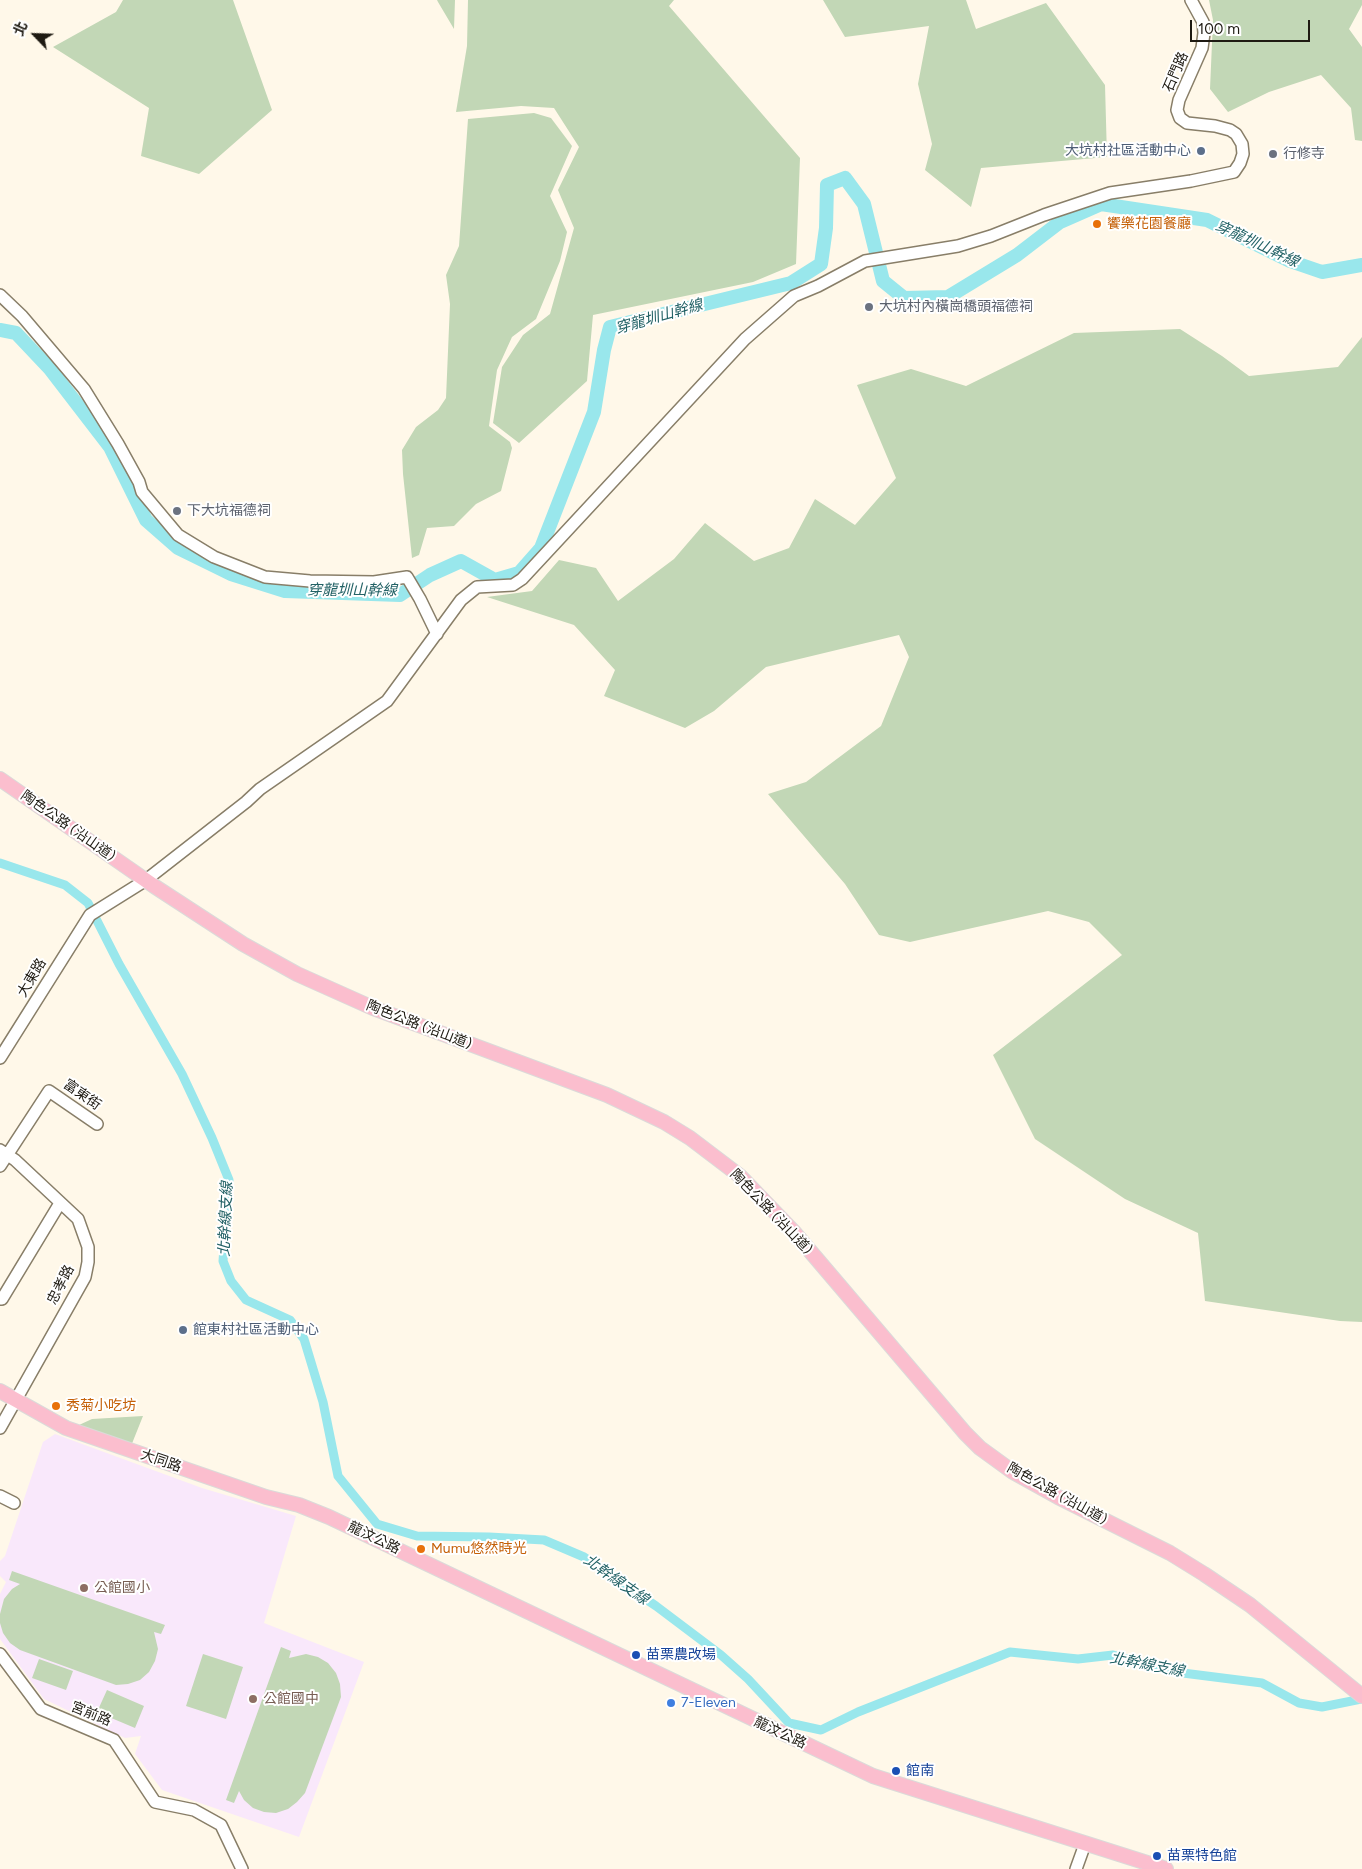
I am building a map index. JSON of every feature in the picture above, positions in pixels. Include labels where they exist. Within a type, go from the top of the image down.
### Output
[{"type":"main road","name":"陶色公路 (沿山道)","points":[[0,779],[242,944],[297,974],[373,1008],[607,1095],[664,1122],[690,1138],[740,1176],[793,1231],[965,1433],[980,1448],[1013,1472],[1058,1497],[1170,1553],[1204,1574],[1250,1605],[1359,1694]]},
{"type":"main road","name":"大同路","points":[[0,1391],[66,1428],[329,1517]]},
{"type":"main road","name":"龍汶公路","points":[[329,1517],[873,1776],[1166,1869]]},
{"type":"street","name":"石門路","points":[[437,634],[462,600],[477,587],[514,585],[522,579],[745,339],[794,296],[818,286],[865,261],[958,246],[1110,193],[1191,181],[1234,172],[1243,154],[1242,144],[1236,134],[1230,130],[1215,126],[1187,123],[1180,118],[1177,110],[1179,100],[1202,48],[1204,33],[1203,22],[1191,0]]},
{"type":"street","points":[[0,295],[22,316],[84,389],[118,444],[139,482],[142,492],[178,535],[214,557],[265,577],[374,582],[407,577],[437,634],[387,701],[260,789],[146,880]]},
{"type":"street","name":"大東路","points":[[0,1058],[90,915],[146,880]]},
{"type":"street","name":"富東街","points":[[0,1166],[4,1152],[49,1091],[97,1124]]},
{"type":"street","name":"忠孝路","points":[[0,1428],[84,1277],[88,1262],[88,1247],[78,1220],[4,1152]]},
{"type":"street","points":[[0,1299],[2,1299],[60,1203]]},
{"type":"street","points":[[0,1496],[14,1504]]},
{"type":"street","name":"宮前路","points":[[0,1654],[41,1709],[114,1740],[155,1802],[194,1810],[221,1825],[242,1869]]},
{"type":"street","points":[[1076,1869],[1086,1844]]},
{"type":"shaded area","points":[[55,1434],[202,1488],[296,1516],[264,1623],[364,1662],[299,1837],[162,1790],[135,1754],[141,1736],[125,1738],[44,1699],[0,1639],[0,1594],[6,1582],[0,1576],[0,1561],[5,1556],[43,1442]]},
{"type":"green space","points":[[123,0],[233,0],[272,110],[199,174],[141,156],[149,108],[53,47],[116,12]]},
{"type":"green space","points":[[437,0],[455,0],[454,29],[438,2]]},
{"type":"green space","points":[[468,0],[674,0],[669,6],[800,158],[796,264],[753,282],[593,315],[587,381],[519,443],[493,423],[502,367],[523,335],[550,314],[574,228],[558,190],[579,147],[554,108],[521,106],[456,112],[467,46]]},
{"type":"green space","points":[[823,0],[966,0],[976,29],[1046,3],[1105,85],[1107,157],[981,168],[971,207],[925,170],[932,144],[918,84],[929,26],[845,37]]},
{"type":"green space","points":[[1209,0],[1362,0],[1362,5],[1349,29],[1362,47],[1362,141],[1355,140],[1351,108],[1321,75],[1269,92],[1228,112],[1210,89],[1213,20]]},
{"type":"green space","points":[[534,113],[551,118],[572,146],[550,196],[567,232],[560,261],[536,319],[512,337],[497,370],[489,426],[510,442],[512,448],[501,491],[476,504],[454,526],[427,528],[419,555],[412,558],[402,450],[416,427],[438,410],[446,398],[450,304],[446,275],[459,246],[468,119]]},
{"type":"green space","points":[[1180,329],[1249,376],[1338,367],[1362,337],[1362,1322],[1340,1321],[1205,1301],[1198,1233],[1125,1199],[1035,1139],[993,1055],[1122,955],[1089,922],[1048,911],[910,942],[879,935],[845,884],[768,794],[806,782],[881,726],[909,657],[899,635],[766,667],[714,711],[685,728],[604,696],[615,670],[574,625],[487,597],[532,591],[559,560],[596,568],[618,601],[674,559],[705,523],[754,561],[789,548],[815,499],[855,525],[896,478],[857,385],[911,369],[966,386],[1074,333]]},
{"type":"green space","points":[[143,1416],[131,1446],[79,1425],[92,1419]]},
{"type":"green space","points":[[12,1571],[165,1625],[161,1634],[154,1632],[158,1649],[155,1661],[149,1672],[140,1680],[116,1685],[20,1650],[10,1643],[3,1633],[0,1614],[4,1599],[12,1589],[20,1584],[9,1580]]},
{"type":"green space","points":[[281,1647],[291,1651],[289,1658],[306,1654],[318,1657],[328,1663],[336,1673],[340,1684],[341,1697],[305,1793],[288,1809],[276,1813],[264,1812],[253,1808],[244,1800],[239,1791],[234,1803],[226,1800]]},
{"type":"green space","points":[[203,1654],[243,1667],[226,1719],[186,1706]]},
{"type":"green space","points":[[39,1659],[73,1671],[66,1690],[32,1678]]},
{"type":"green space","points":[[107,1690],[144,1706],[135,1728],[97,1712]]},
{"type":"waterway","name":"穿龍圳山幹線","points":[[0,330],[16,333],[50,369],[110,447],[146,520],[178,548],[231,574],[285,591],[400,595],[430,575],[461,561],[495,580],[519,573],[541,548],[594,412],[604,350],[610,327],[791,283],[821,264],[826,228],[827,185],[845,178],[864,204],[883,281],[904,298],[948,297],[1017,255],[1060,222],[1101,204],[1207,220],[1290,261],[1322,272],[1362,265]]},
{"type":"waterway","name":"北幹線支線","points":[[0,863],[65,885],[88,903],[119,964],[182,1074],[229,1180],[223,1261],[231,1281],[246,1300],[290,1320],[304,1339],[323,1402],[338,1476],[377,1524],[417,1536],[544,1540],[584,1557],[656,1606],[721,1655],[748,1679],[789,1723],[821,1730],[858,1712],[1010,1652],[1078,1659],[1113,1655],[1175,1672],[1262,1683],[1299,1703],[1322,1707],[1362,1699]]},
{"type":"place","name":"大坑村社區活動中心","points":[[1201,151]]},
{"type":"place","name":"行修寺","points":[[1273,154]]},
{"type":"place","name":"饗樂花園餐廳","points":[[1097,224]]},
{"type":"place","name":"大坑村內橫崗橋頭福德祠","points":[[869,307]]},
{"type":"place","name":"下大坑福德祠","points":[[177,511]]},
{"type":"place","name":"館東村社區活動中心","points":[[183,1330]]},
{"type":"place","name":"秀菊小吃坊","points":[[56,1406]]},
{"type":"place","name":"Mumu悠然時光","points":[[421,1549]]},
{"type":"place","name":"公館國小","points":[[84,1588]]},
{"type":"place","name":"苗栗農改場","points":[[636,1655]]},
{"type":"place","name":"公館國中","points":[[253,1699]]},
{"type":"place","name":"7-Eleven","points":[[671,1703]]},
{"type":"place","name":"館南","points":[[896,1771]]},
{"type":"place","name":"苗栗特色館","points":[[1157,1856]]}]
